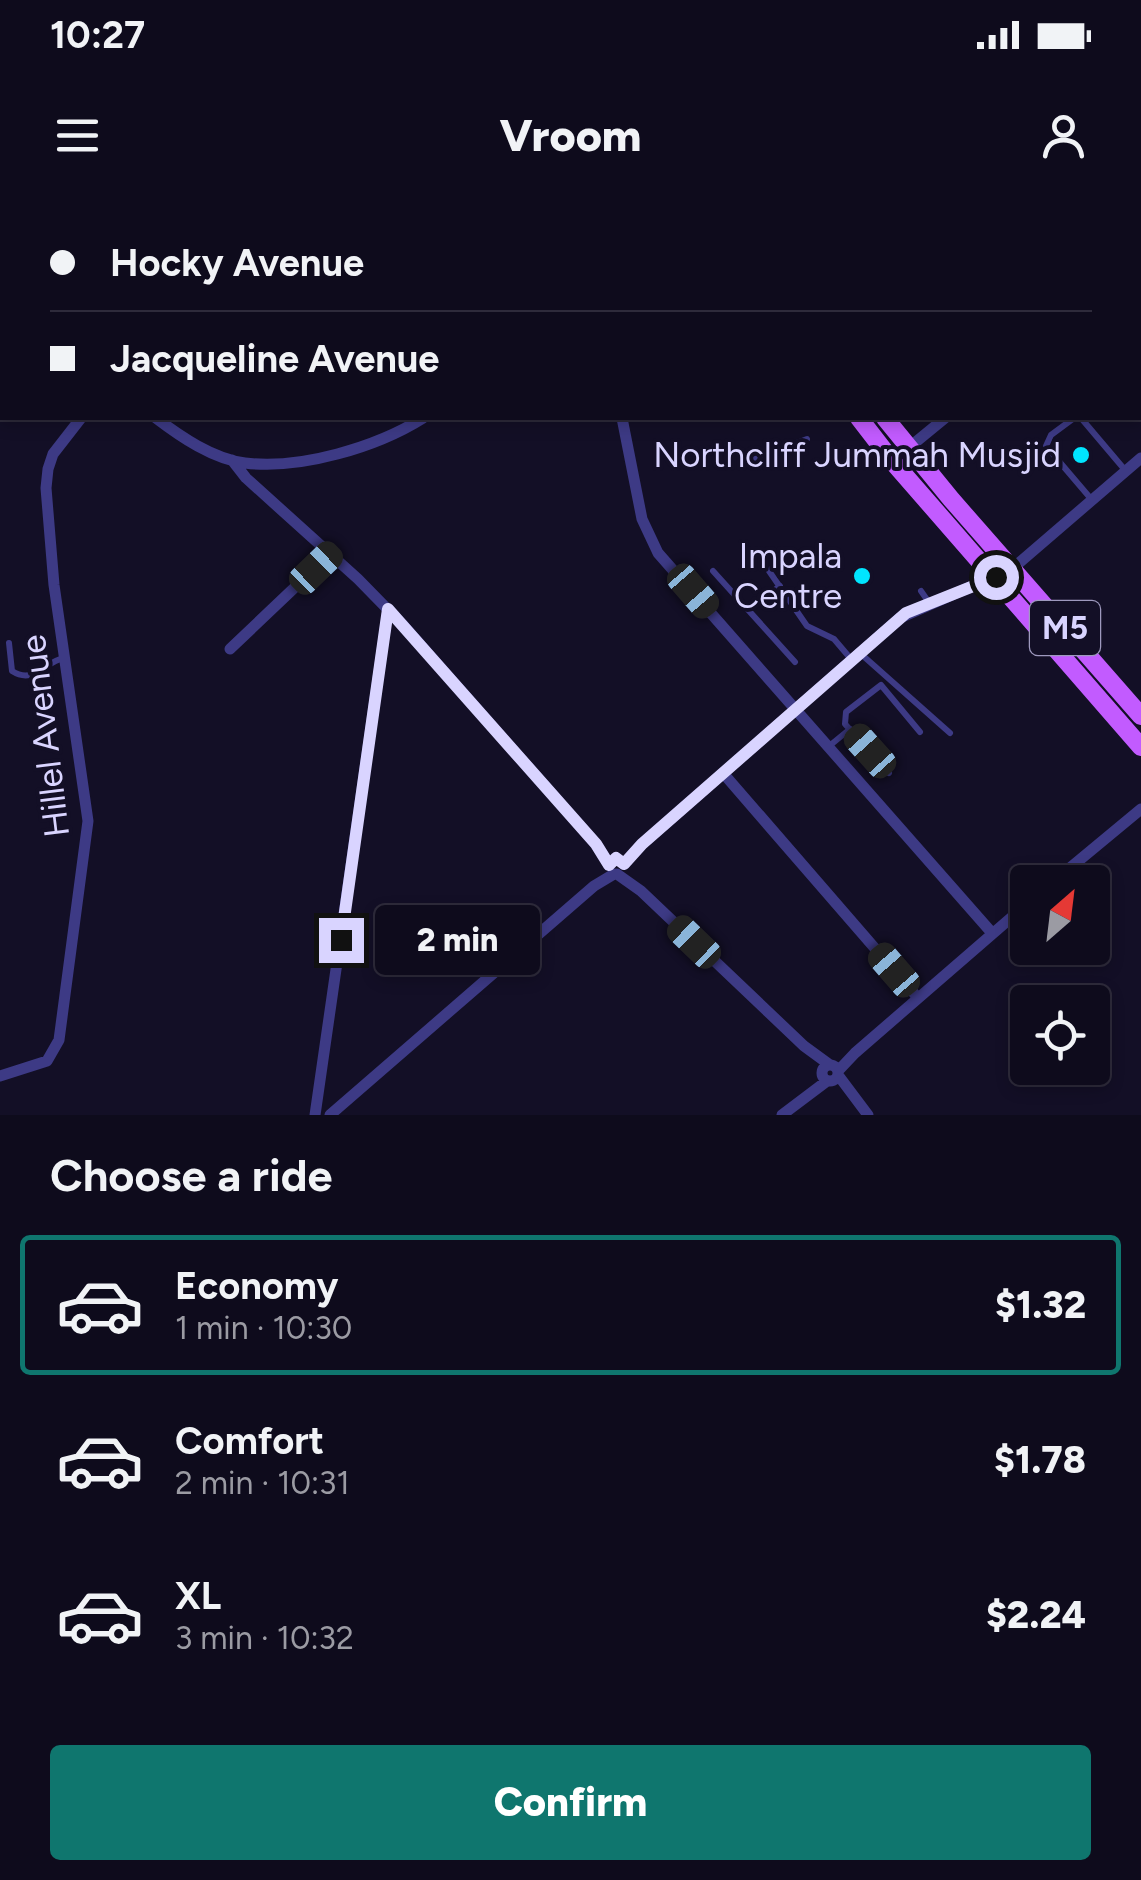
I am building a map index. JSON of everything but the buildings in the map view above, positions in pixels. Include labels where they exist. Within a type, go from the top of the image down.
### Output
[{"type":"main road","name":"M5","points":[[861,420],[1141,747]]},
{"type":"main road","name":"M5","points":[[888,420],[1141,716]]},
{"type":"street","name":"Hillel Avenue","points":[[0,1076],[32,1068],[52,1056],[61,1028],[88,832],[49,543],[46,488],[54,454],[80,420]]},
{"type":"street","points":[[159,420],[232,460],[257,464],[344,452],[418,420]]},
{"type":"street","points":[[622,420],[642,519],[652,542],[992,933]]},
{"type":"street","points":[[893,462],[941,420]]},
{"type":"street","points":[[330,1115],[906,613],[1013,568],[1141,458]]},
{"type":"street","points":[[232,460],[246,478],[388,609],[616,866],[804,1046],[868,1115]]},
{"type":"street","points":[[230,649],[330,554]]},
{"type":"street","points":[[315,1115],[388,609]]},
{"type":"street","points":[[723,773],[918,998]]},
{"type":"street","points":[[1073,865],[1141,809]]},
{"type":"street","points":[[782,1115],[1010,918]]},
{"type":"lane","points":[[1071,420],[1050,435],[1046,446],[1092,501]]},
{"type":"lane","points":[[1084,420],[1126,471]]},
{"type":"lane","points":[[745,463],[808,439]]},
{"type":"lane","points":[[780,560],[769,568],[807,626],[834,639],[950,733]]},
{"type":"lane","points":[[713,572],[795,662]]},
{"type":"lane","points":[[748,610],[780,586]]},
{"type":"lane","points":[[922,592],[930,604]]},
{"type":"lane","points":[[9,643],[12,672],[20,676],[31,676],[52,661],[65,658]]},
{"type":"lane","points":[[889,773],[845,724],[846,712],[882,685],[920,732]]},
{"type":"lane","points":[[828,747],[850,729]]},
{"type":"place","name":"Northcliff Jummah Musjid","points":[[1081,455]]},
{"type":"place","name":"Impala Centre","points":[[862,576]]},
{"type":"route","points":[[341,940],[388,609],[596,844],[609,865],[616,858],[624,864],[906,613],[996,577]]}]
